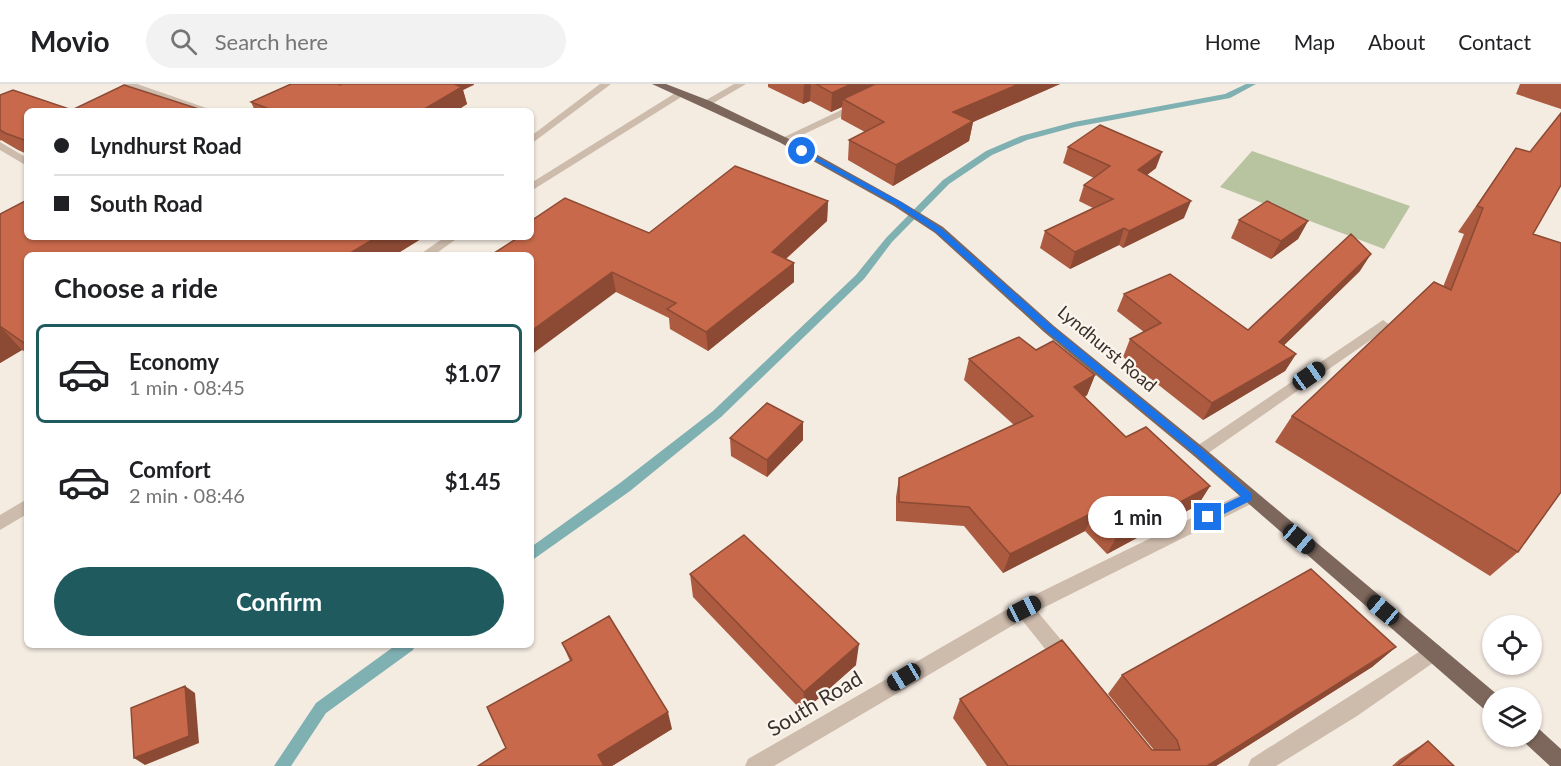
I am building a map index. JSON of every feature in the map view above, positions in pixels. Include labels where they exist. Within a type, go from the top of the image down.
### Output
[{"type":"main road","name":"Lyndhurst Road","points":[[657,84],[706,103],[783,140],[898,204],[939,231],[1049,329],[1199,452],[1482,694]]},
{"type":"main road","points":[[1542,745],[1561,762]]},
{"type":"street","points":[[127,84],[201,108]]},
{"type":"street","points":[[534,139],[606,84]]},
{"type":"street","points":[[706,103],[741,84]]},
{"type":"street","points":[[534,186],[681,94]]},
{"type":"street","points":[[783,140],[874,98]]},
{"type":"street","points":[[0,145],[24,161]]},
{"type":"street","points":[[430,252],[448,240]]},
{"type":"street","points":[[1199,452],[1383,325]]},
{"type":"street","name":"South Road","points":[[755,766],[1024,609],[1249,497]]},
{"type":"street","points":[[0,523],[24,508]]},
{"type":"street","points":[[1024,609],[1075,672]]},
{"type":"street","points":[[1258,766],[1350,709],[1433,652]]},
{"type":"green space","points":[[1252,151],[1410,206],[1384,249],[1220,187]]},
{"type":"building","points":[[291,84],[454,84],[462,87],[426,108],[266,108],[251,102]]},
{"type":"building","points":[[816,84],[851,84],[832,93]]},
{"type":"building","points":[[875,84],[1019,84],[953,112],[973,121],[896,165],[849,140],[884,122],[843,99]]},
{"type":"building","points":[[124,85],[196,108],[76,108]]},
{"type":"building","points":[[13,90],[66,108],[24,108],[24,140],[0,130],[0,95]]},
{"type":"building","points":[[1561,113],[1561,185],[1533,234],[1561,243],[1561,492],[1518,552],[1292,416],[1434,282],[1451,290],[1483,208],[1477,206],[1516,148],[1530,152]]},
{"type":"building","points":[[1100,125],[1162,152],[1138,170],[1191,201],[1129,231],[1124,228],[1075,252],[1045,231],[1113,199],[1084,185],[1110,166],[1068,147]]},
{"type":"building","points":[[735,166],[828,201],[772,252],[794,263],[706,332],[667,309],[676,303],[612,272],[534,329],[534,252],[496,252],[514,240],[534,240],[534,219],[565,198],[649,233]]},
{"type":"building","points":[[1267,201],[1308,221],[1281,241],[1239,220]]},
{"type":"building","points":[[24,202],[24,240],[372,240],[352,252],[24,252],[24,343],[0,326],[0,214]]},
{"type":"building","points":[[1351,234],[1371,254],[1279,342],[1296,354],[1212,403],[1130,339],[1161,323],[1124,294],[1170,274],[1248,330]]},
{"type":"building","points":[[1019,337],[1036,350],[1053,341],[1095,375],[1074,387],[1126,437],[1146,427],[1210,486],[1117,536],[1094,512],[1010,554],[969,507],[899,502],[899,478],[1033,416],[969,359]]},
{"type":"building","points":[[767,403],[803,422],[767,460],[730,438]]},
{"type":"building","points":[[744,535],[859,644],[804,692],[690,574]]},
{"type":"building","points":[[1311,569],[1396,647],[1207,766],[1008,766],[960,699],[1062,640],[1152,750],[1180,750],[1177,740],[1122,675]]},
{"type":"building","points":[[609,616],[668,712],[598,755],[604,766],[478,766],[506,748],[487,707],[572,660],[562,643]]},
{"type":"building","points":[[185,686],[189,736],[134,758],[131,708]]},
{"type":"building","points":[[1428,741],[1454,766],[1397,766]]},
{"type":"waterway","points":[[534,553],[625,487],[717,414],[860,277],[889,240],[946,182],[989,153],[1024,138],[1074,125],[1227,96],[1252,84]]},
{"type":"waterway","points":[[282,766],[321,708],[404,648]]},
{"type":"route","points":[[802,151],[898,204],[939,231],[1049,329],[1199,452],[1249,497],[1208,517]]}]
